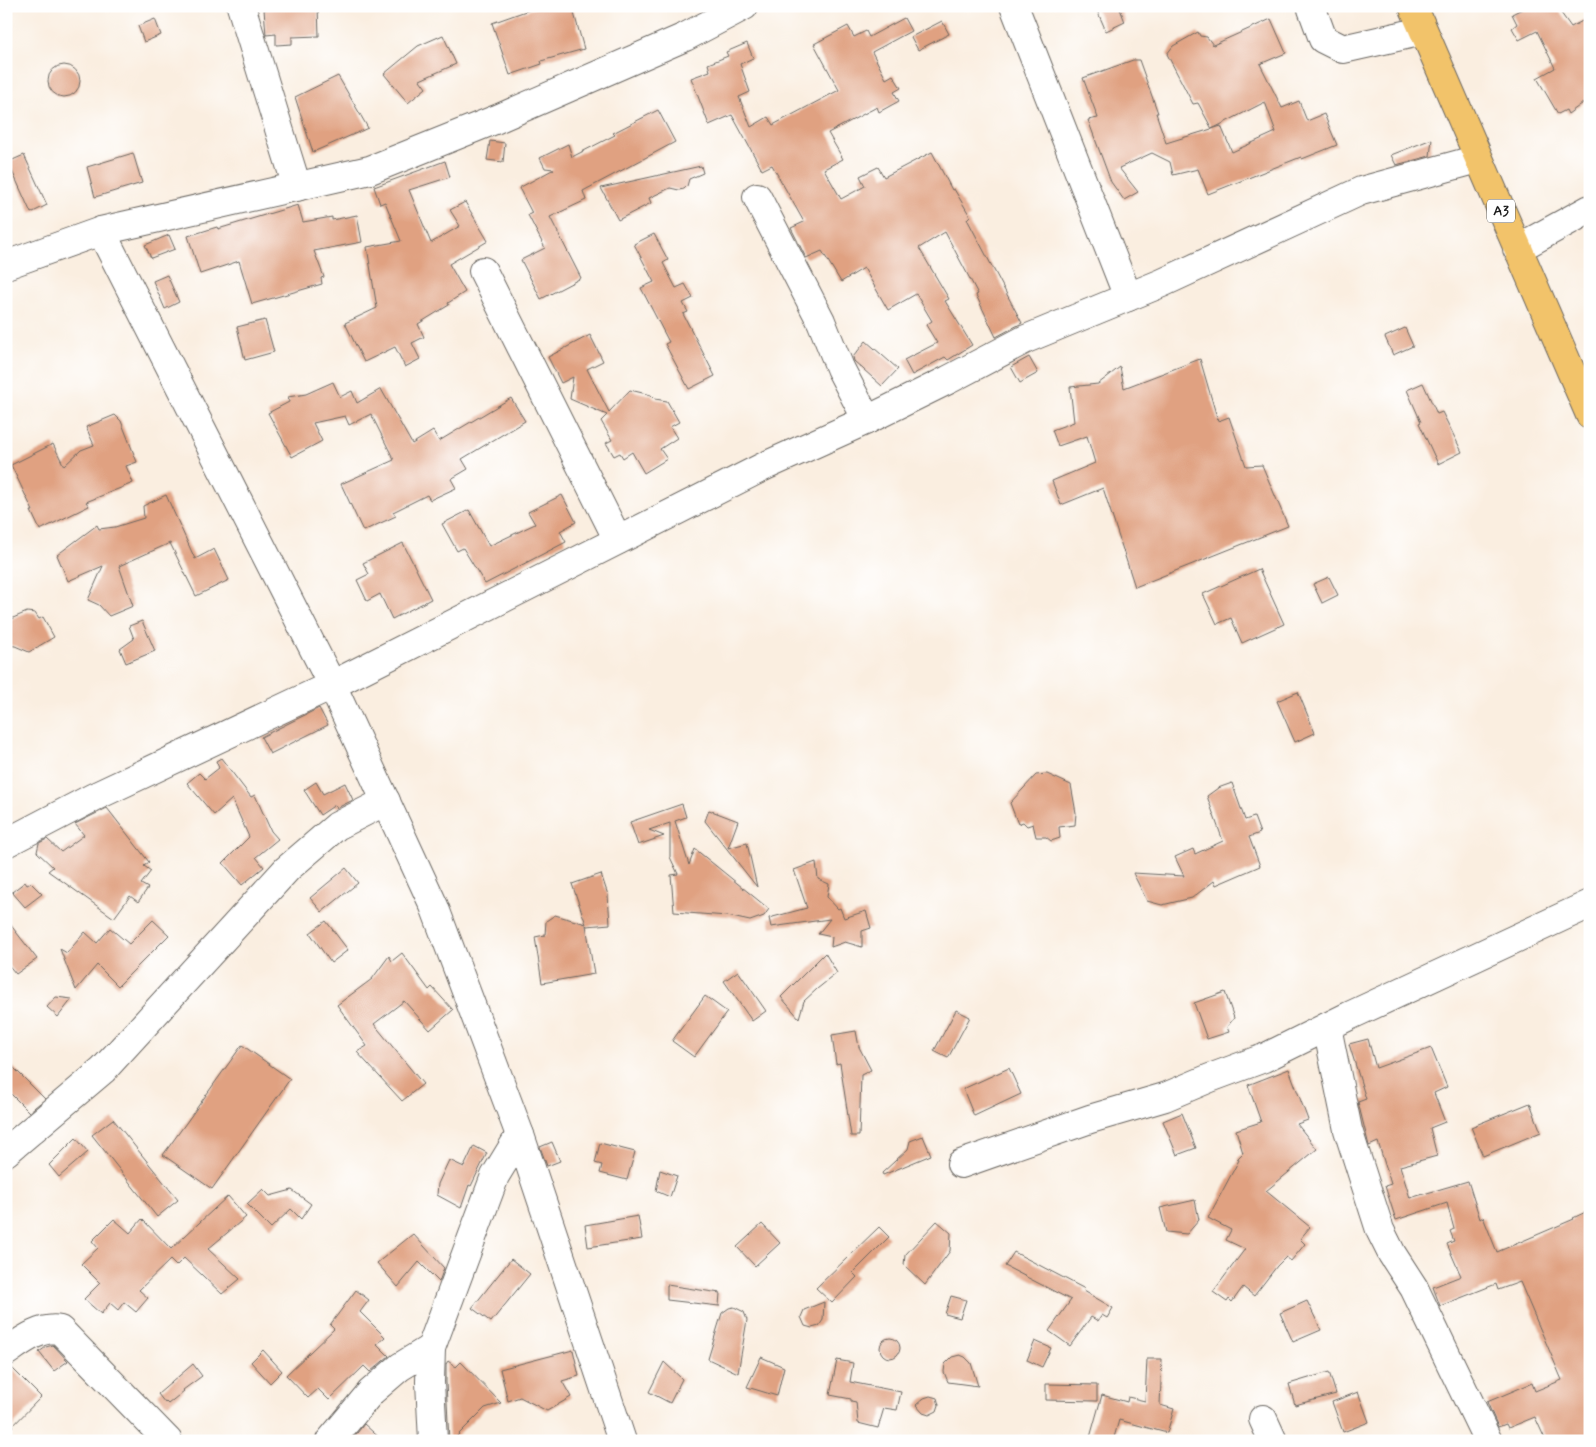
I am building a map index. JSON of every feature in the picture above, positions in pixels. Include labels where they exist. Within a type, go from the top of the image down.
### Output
[{"type":"highway","name":"A3","points":[[1412,6],[1590,414]]},
{"type":"street","points":[[241,6],[297,187]]},
{"type":"street","points":[[6,265],[101,231],[370,170],[497,119],[685,38],[744,6]]},
{"type":"street","points":[[1014,6],[1128,297]]},
{"type":"street","points":[[1313,6],[1312,10],[1323,39],[1343,49],[1423,31]]},
{"type":"street","points":[[6,843],[94,797],[332,685],[765,466],[867,420],[1026,339],[1128,297],[1361,191],[1478,159]]},
{"type":"street","points":[[757,198],[821,321],[840,368],[867,420]]},
{"type":"street","points":[[1517,249],[1590,209]]},
{"type":"street","points":[[101,231],[332,685],[434,906],[520,1135],[622,1441]]},
{"type":"street","points":[[483,271],[618,540]]},
{"type":"street","points":[[6,1152],[103,1070],[287,868],[337,826],[386,801]]},
{"type":"street","points":[[961,1164],[1090,1119],[1165,1097],[1264,1058],[1590,904]]},
{"type":"street","points":[[1327,1027],[1348,1130],[1380,1230],[1392,1254],[1414,1288],[1488,1441]]},
{"type":"street","points":[[433,1441],[430,1382],[431,1348],[496,1176],[520,1135]]},
{"type":"street","points":[[6,1352],[43,1330],[53,1328],[60,1330],[168,1441]]},
{"type":"street","points":[[330,1441],[371,1392],[400,1367],[431,1348]]},
{"type":"building","points":[[318,6],[319,36],[292,37],[292,44],[276,45],[276,34],[266,35],[264,9]]},
{"type":"building","points":[[540,6],[572,6],[584,49],[541,61],[542,64],[510,75],[492,23]]},
{"type":"building","points":[[1095,6],[1119,6],[1125,22],[1106,31]]},
{"type":"building","points":[[1528,6],[1556,6],[1571,27],[1590,17],[1590,98],[1568,114],[1566,110],[1558,114],[1537,78],[1555,68],[1537,31],[1519,40],[1512,28],[1517,24],[1512,14]]},
{"type":"building","points":[[904,18],[911,31],[872,52],[886,79],[893,75],[901,88],[894,92],[899,101],[879,112],[877,107],[828,133],[843,159],[824,169],[841,199],[865,186],[860,176],[878,167],[884,177],[932,152],[952,190],[954,189],[970,216],[967,219],[1022,323],[996,337],[976,295],[978,294],[945,232],[919,248],[949,299],[945,301],[972,345],[948,360],[945,357],[912,375],[904,360],[937,343],[926,325],[932,321],[916,294],[888,310],[864,268],[841,282],[822,251],[806,258],[791,228],[804,222],[772,165],[762,170],[732,115],[709,125],[691,78],[710,71],[708,64],[728,56],[726,52],[747,43],[753,58],[740,64],[750,92],[739,97],[751,127],[768,117],[773,125],[839,90],[814,44],[848,26],[854,37],[866,31],[869,37]]},
{"type":"building","points":[[155,19],[161,35],[144,42],[138,26]]},
{"type":"building","points":[[1271,19],[1286,53],[1260,64],[1282,108],[1299,101],[1307,121],[1324,114],[1337,145],[1302,159],[1301,157],[1208,194],[1198,169],[1173,175],[1170,162],[1152,153],[1119,168],[1138,192],[1124,200],[1111,182],[1088,120],[1098,118],[1083,78],[1133,60],[1139,60],[1158,113],[1156,113],[1166,143],[1212,129],[1198,103],[1193,104],[1167,54],[1173,46],[1198,32],[1200,36],[1207,37],[1213,45]],"holes":[[[1265,102],[1276,132],[1232,152],[1221,126],[1213,128]]]},
{"type":"building","points":[[942,21],[949,34],[918,50],[911,37]]},
{"type":"building","points":[[443,35],[456,64],[420,80],[426,88],[408,103],[384,74],[418,46]]},
{"type":"building","points":[[64,65],[75,70],[80,81],[75,92],[64,97],[53,92],[48,81],[53,70]]},
{"type":"building","points":[[338,76],[368,128],[313,152],[295,97]]},
{"type":"building","points":[[658,110],[675,142],[583,191],[586,200],[550,217],[581,278],[541,299],[521,260],[545,248],[528,215],[532,213],[519,188],[554,169],[545,168],[540,158],[568,144],[572,157]]},
{"type":"building","points":[[1432,139],[1430,156],[1396,165],[1391,155]]},
{"type":"building","points":[[490,141],[505,143],[503,162],[487,160]]},
{"type":"building","points":[[133,153],[142,183],[95,197],[87,167]]},
{"type":"building","points":[[24,155],[47,205],[31,213],[8,162]]},
{"type":"building","points":[[445,161],[450,177],[409,190],[431,243],[460,226],[450,210],[465,202],[488,241],[449,264],[465,292],[448,303],[449,305],[418,324],[424,337],[412,343],[420,359],[405,367],[395,347],[364,362],[345,323],[377,308],[367,247],[401,241],[385,202],[380,204],[374,187]]},
{"type":"building","points":[[701,166],[703,173],[689,179],[684,189],[670,188],[649,198],[651,203],[618,220],[601,188]]},
{"type":"building","points":[[298,205],[303,222],[332,217],[332,220],[357,215],[362,242],[314,251],[324,277],[321,278],[322,284],[252,304],[239,261],[200,274],[188,236]]},
{"type":"building","points":[[654,234],[668,260],[663,263],[676,288],[685,284],[693,298],[683,303],[688,312],[683,314],[715,376],[689,389],[665,344],[669,342],[641,288],[654,282],[634,244]]},
{"type":"building","points":[[169,235],[175,249],[151,258],[145,245]]},
{"type":"building","points":[[167,275],[179,302],[165,309],[153,281]]},
{"type":"building","points":[[265,320],[274,352],[245,360],[237,327]]},
{"type":"building","points":[[1405,328],[1413,346],[1393,355],[1385,337]]},
{"type":"building","points":[[590,335],[603,361],[587,369],[609,412],[630,390],[651,395],[655,399],[667,401],[679,422],[670,427],[677,438],[660,449],[667,459],[644,473],[632,452],[623,458],[620,453],[614,456],[606,443],[612,440],[601,421],[607,415],[570,399],[573,377],[561,383],[548,357]]},
{"type":"building","points":[[866,341],[898,369],[882,386],[854,361],[853,357]]},
{"type":"building","points":[[1029,357],[1038,373],[1020,383],[1011,367]]},
{"type":"building","points":[[1200,359],[1218,421],[1229,417],[1246,466],[1262,465],[1288,526],[1135,587],[1103,488],[1061,505],[1052,481],[1095,463],[1087,436],[1058,446],[1052,430],[1074,422],[1070,387],[1098,384],[1120,367],[1124,388]]},
{"type":"building","points":[[333,382],[340,397],[352,391],[357,403],[381,389],[412,444],[433,431],[439,441],[511,398],[525,421],[462,459],[468,469],[451,479],[456,488],[430,500],[427,495],[393,512],[396,516],[363,531],[341,484],[394,460],[371,414],[349,425],[345,416],[313,423],[322,441],[292,457],[268,413],[289,402],[288,397],[306,394]]},
{"type":"building","points":[[1423,383],[1437,414],[1442,412],[1462,452],[1438,464],[1419,423],[1421,422],[1407,390]]},
{"type":"building","points":[[115,415],[121,421],[137,462],[126,466],[133,483],[86,502],[89,506],[40,530],[11,465],[53,444],[64,466],[81,450],[94,445],[86,427]]},
{"type":"building","points":[[166,495],[195,559],[214,549],[229,580],[196,596],[170,543],[119,566],[133,606],[109,616],[99,605],[88,600],[103,566],[68,581],[57,555],[97,525],[99,529],[115,527],[144,518],[143,506]]},
{"type":"building","points":[[562,495],[576,522],[560,531],[566,542],[485,584],[463,548],[457,551],[442,524],[469,510],[489,546],[535,524],[528,512]]},
{"type":"building","points":[[403,543],[431,599],[392,619],[380,594],[367,601],[357,580],[369,574],[363,563]]},
{"type":"building","points":[[1259,569],[1284,624],[1242,643],[1231,618],[1217,624],[1203,594]]},
{"type":"building","points":[[1329,577],[1338,595],[1322,603],[1313,584]]},
{"type":"building","points":[[27,612],[35,613],[39,619],[43,617],[54,637],[29,652],[15,646],[6,645],[6,621]]},
{"type":"building","points":[[142,621],[155,651],[126,663],[120,649],[134,639],[129,626]]},
{"type":"building","points":[[1298,692],[1315,733],[1295,742],[1277,701]]},
{"type":"building","points":[[319,708],[328,725],[270,754],[261,737]]},
{"type":"building","points":[[221,758],[251,797],[255,795],[271,831],[278,839],[256,857],[264,867],[242,885],[223,863],[249,837],[232,799],[214,815],[187,783],[199,773],[205,779],[219,768],[216,761]]},
{"type":"building","points":[[1047,774],[1071,785],[1076,813],[1075,825],[1059,827],[1060,838],[1051,841],[1046,837],[1036,837],[1033,824],[1027,826],[1023,822],[1018,824],[1010,803],[1036,775]]},
{"type":"building","points":[[316,782],[323,794],[345,783],[353,800],[337,808],[335,805],[320,815],[304,790]]},
{"type":"building","points":[[1232,783],[1245,820],[1254,817],[1260,833],[1249,837],[1260,866],[1216,885],[1214,881],[1192,898],[1162,905],[1147,901],[1133,873],[1184,876],[1175,857],[1193,849],[1195,854],[1223,841],[1207,796],[1218,788]]},
{"type":"building","points":[[682,804],[686,817],[675,821],[689,865],[695,849],[769,909],[764,916],[750,921],[727,916],[674,912],[671,875],[678,874],[670,857],[670,823],[649,830],[664,836],[638,845],[630,822]]},
{"type":"building","points":[[107,808],[149,862],[144,866],[151,871],[141,884],[148,888],[138,902],[130,896],[114,918],[48,871],[53,867],[37,852],[39,843],[47,839],[61,852],[84,835],[75,824]]},
{"type":"building","points":[[709,810],[738,821],[728,848],[747,843],[757,887],[705,821]]},
{"type":"building","points":[[816,862],[818,879],[829,884],[827,897],[838,909],[840,908],[844,918],[866,911],[871,928],[862,931],[862,947],[845,942],[831,947],[832,937],[818,934],[830,919],[771,927],[769,918],[807,908],[794,870]]},
{"type":"building","points":[[346,868],[358,883],[322,912],[310,898]]},
{"type":"building","points":[[601,874],[608,895],[610,924],[586,925],[594,974],[542,983],[535,937],[545,935],[546,921],[555,915],[586,924],[572,884]]},
{"type":"building","points":[[25,882],[27,885],[31,883],[42,894],[25,907],[12,892]]},
{"type":"building","points":[[6,919],[37,959],[16,974],[6,962]]},
{"type":"building","points":[[153,920],[169,935],[118,986],[97,965],[76,990],[60,949],[67,953],[85,932],[97,943],[110,928],[129,944]]},
{"type":"building","points":[[326,921],[348,950],[331,963],[310,933]]},
{"type":"building","points":[[402,953],[429,990],[432,987],[453,1010],[430,1030],[404,1001],[374,1024],[423,1084],[402,1101],[357,1052],[367,1046],[337,1005],[372,979],[389,956],[392,961]]},
{"type":"building","points":[[825,953],[837,973],[804,1001],[799,1018],[781,997]]},
{"type":"building","points":[[738,971],[766,1011],[752,1021],[724,981]]},
{"type":"building","points":[[1225,992],[1234,1018],[1227,1027],[1229,1032],[1207,1039],[1194,1003]]},
{"type":"building","points":[[705,996],[727,1012],[694,1057],[672,1041]]},
{"type":"building","points":[[56,997],[72,999],[58,1017],[47,1007]]},
{"type":"building","points":[[956,1010],[970,1017],[948,1058],[934,1051]]},
{"type":"building","points":[[856,1031],[859,1047],[871,1070],[861,1075],[859,1136],[851,1136],[840,1063],[836,1064],[832,1035]]},
{"type":"building","points":[[1368,1039],[1376,1068],[1431,1048],[1447,1087],[1434,1093],[1445,1122],[1430,1128],[1437,1156],[1400,1166],[1410,1198],[1468,1181],[1480,1219],[1483,1217],[1497,1252],[1574,1219],[1590,1210],[1590,1441],[1546,1441],[1535,1417],[1508,1428],[1506,1424],[1498,1427],[1487,1402],[1532,1383],[1535,1391],[1562,1380],[1520,1282],[1498,1290],[1496,1284],[1440,1306],[1433,1287],[1461,1276],[1447,1244],[1454,1241],[1450,1231],[1454,1229],[1447,1203],[1396,1220],[1385,1186],[1391,1184],[1378,1142],[1369,1146],[1358,1102],[1366,1099],[1349,1044]]},
{"type":"building","points":[[242,1045],[290,1079],[212,1189],[163,1155]]},
{"type":"building","points":[[6,1060],[45,1099],[29,1112],[6,1089]]},
{"type":"building","points":[[1009,1068],[1021,1094],[974,1116],[963,1089]]},
{"type":"building","points":[[1289,1069],[1308,1120],[1297,1124],[1317,1149],[1266,1191],[1310,1227],[1300,1239],[1305,1244],[1291,1261],[1286,1257],[1277,1266],[1254,1296],[1243,1287],[1232,1302],[1229,1299],[1227,1302],[1213,1292],[1245,1249],[1226,1240],[1231,1230],[1208,1218],[1239,1160],[1237,1159],[1243,1153],[1236,1130],[1261,1122],[1248,1085]]},
{"type":"building","points":[[1530,1103],[1541,1132],[1483,1156],[1471,1127]]},
{"type":"building","points":[[1182,1113],[1196,1148],[1177,1155],[1163,1121]]},
{"type":"building","points":[[113,1119],[178,1200],[157,1217],[92,1135]]},
{"type":"building","points":[[923,1136],[931,1155],[883,1175],[882,1173],[908,1149],[910,1141]]},
{"type":"building","points":[[76,1138],[88,1152],[59,1177],[49,1165]]},
{"type":"building","points":[[552,1142],[560,1161],[547,1166],[540,1147]]},
{"type":"building","points":[[600,1143],[635,1152],[627,1180],[600,1173],[602,1165],[595,1163]]},
{"type":"building","points":[[474,1146],[487,1153],[471,1186],[469,1185],[461,1208],[437,1195],[438,1184],[449,1160],[464,1167]]},
{"type":"building","points":[[660,1170],[677,1176],[670,1197],[656,1191]]},
{"type":"building","points":[[263,1189],[270,1196],[292,1190],[311,1204],[301,1219],[291,1209],[271,1228],[247,1204]]},
{"type":"building","points":[[228,1196],[246,1217],[208,1249],[240,1279],[222,1294],[184,1258],[176,1266],[170,1260],[139,1290],[148,1298],[136,1312],[124,1302],[118,1310],[110,1303],[101,1314],[84,1299],[100,1283],[81,1264],[98,1248],[92,1241],[114,1219],[130,1233],[142,1219],[171,1249]]},
{"type":"building","points":[[1195,1200],[1199,1220],[1187,1234],[1166,1232],[1160,1208]]},
{"type":"building","points":[[638,1216],[642,1239],[588,1247],[585,1225]]},
{"type":"building","points":[[937,1221],[951,1233],[950,1251],[925,1285],[904,1265],[905,1255]]},
{"type":"building","points":[[762,1224],[780,1243],[755,1266],[737,1247]]},
{"type":"building","points":[[879,1227],[889,1237],[853,1273],[857,1277],[832,1303],[816,1288]]},
{"type":"building","points":[[413,1234],[444,1268],[439,1282],[419,1262],[398,1287],[377,1263]]},
{"type":"building","points":[[1014,1252],[1085,1289],[1084,1291],[1113,1308],[1107,1318],[1102,1315],[1098,1321],[1091,1317],[1070,1346],[1049,1331],[1071,1300],[1005,1266]]},
{"type":"building","points":[[511,1259],[530,1274],[491,1322],[472,1308]]},
{"type":"building","points":[[667,1285],[720,1293],[719,1306],[667,1300]]},
{"type":"building","points":[[356,1290],[369,1300],[360,1312],[385,1337],[377,1344],[389,1356],[370,1372],[364,1366],[329,1400],[318,1389],[308,1398],[286,1375],[334,1329],[330,1325]]},
{"type":"building","points":[[951,1296],[966,1300],[960,1318],[945,1314]]},
{"type":"building","points":[[1307,1301],[1321,1330],[1293,1342],[1280,1313]]},
{"type":"building","points":[[824,1302],[823,1320],[819,1326],[812,1328],[805,1326],[801,1317],[804,1310]]},
{"type":"building","points":[[734,1307],[744,1312],[747,1320],[738,1373],[708,1359],[722,1313]]},
{"type":"building","points":[[890,1338],[897,1341],[900,1348],[897,1355],[890,1358],[883,1355],[880,1348],[883,1341]]},
{"type":"building","points":[[1035,1341],[1051,1348],[1042,1367],[1027,1360]]},
{"type":"building","points":[[53,1345],[68,1361],[54,1371],[39,1352]]},
{"type":"building","points":[[263,1350],[282,1371],[270,1383],[251,1362]]},
{"type":"building","points":[[573,1350],[579,1376],[562,1381],[571,1397],[547,1411],[520,1397],[508,1401],[500,1369]]},
{"type":"building","points":[[960,1355],[971,1363],[978,1386],[948,1382],[944,1372],[945,1364],[952,1357]]},
{"type":"building","points":[[761,1357],[784,1367],[777,1396],[747,1387]]},
{"type":"building","points":[[1147,1359],[1162,1359],[1160,1405],[1174,1409],[1167,1433],[1119,1420],[1113,1441],[1089,1441],[1102,1395],[1127,1402],[1128,1397],[1145,1401]]},
{"type":"building","points":[[837,1360],[853,1363],[850,1382],[901,1392],[897,1410],[884,1408],[878,1428],[858,1423],[856,1402],[851,1401],[851,1399],[830,1395]]},
{"type":"building","points":[[448,1361],[456,1367],[461,1362],[501,1403],[485,1408],[452,1441],[449,1441],[446,1382],[446,1364]]},
{"type":"building","points":[[664,1362],[682,1379],[670,1403],[649,1392]]},
{"type":"building","points":[[193,1364],[202,1376],[168,1404],[165,1403],[158,1394]]},
{"type":"building","points":[[10,1366],[41,1397],[6,1433],[6,1367]]},
{"type":"building","points":[[1329,1372],[1336,1394],[1295,1405],[1289,1384]]},
{"type":"building","points":[[1046,1384],[1097,1385],[1097,1401],[1046,1400]]},
{"type":"building","points":[[1358,1392],[1369,1422],[1343,1432],[1332,1402]]},
{"type":"building","points":[[930,1396],[937,1398],[939,1405],[937,1411],[929,1415],[923,1413],[916,1405],[924,1398]]},
{"type":"building","points":[[364,1424],[383,1441],[358,1441],[354,1437]]}]
